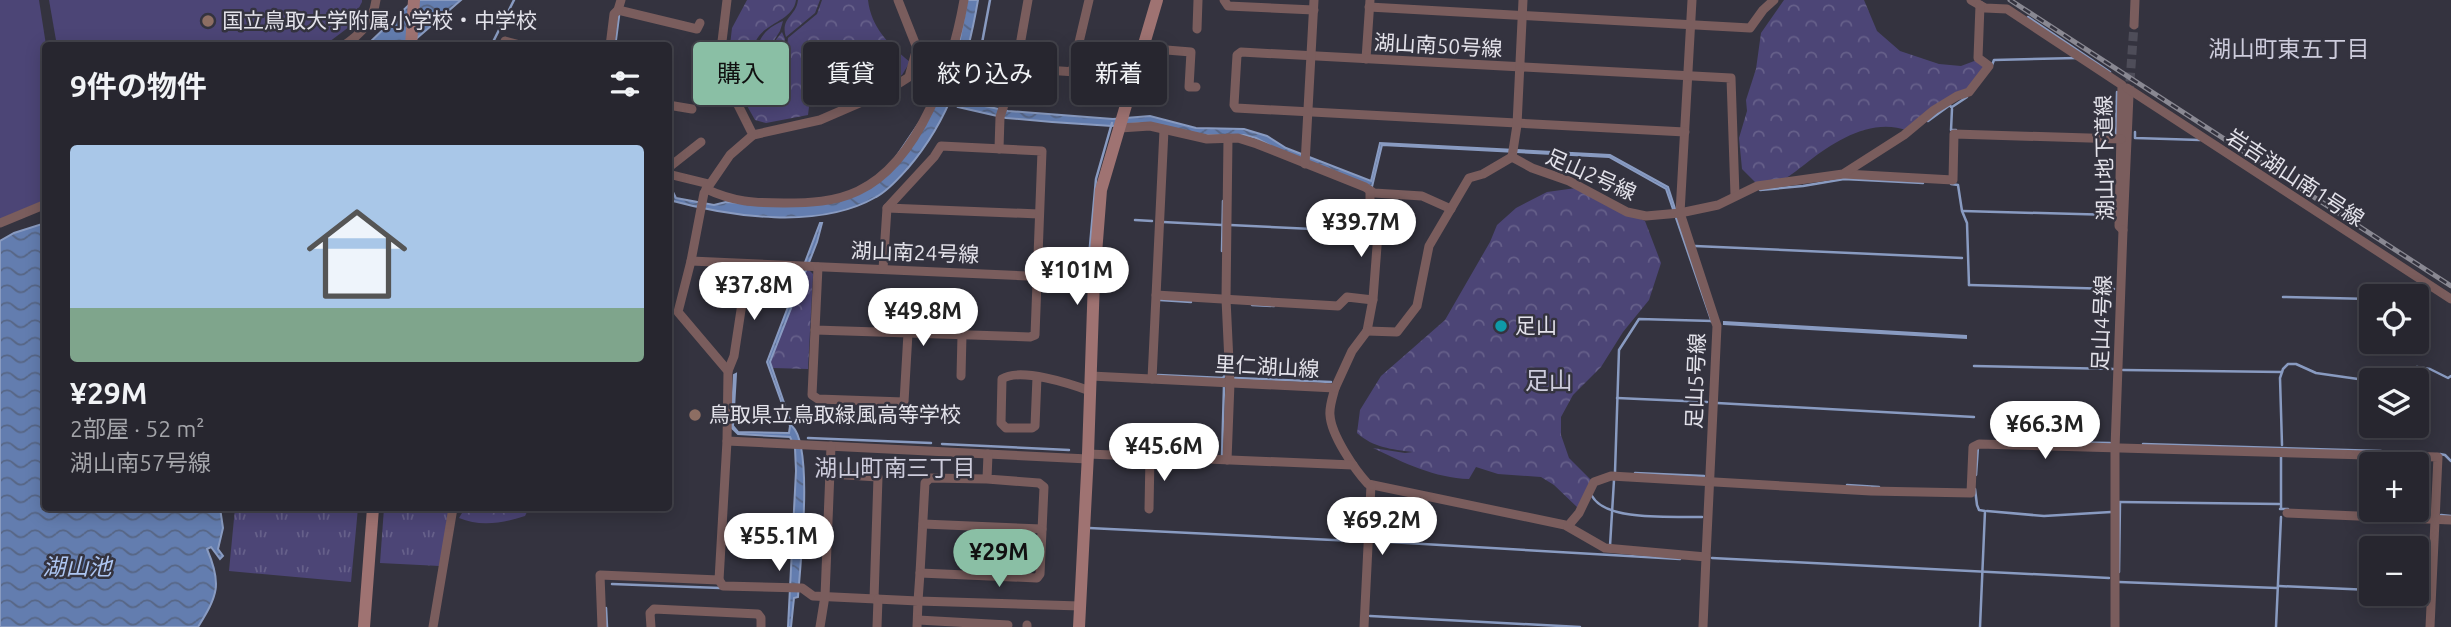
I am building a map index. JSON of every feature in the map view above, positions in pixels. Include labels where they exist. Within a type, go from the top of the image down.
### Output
[{"type":"main road","points":[[411,42],[414,0]]},
{"type":"main road","points":[[1144,42],[1157,0]]},
{"type":"main road","points":[[1079,627],[1094,279],[1101,190],[1127,105]]},
{"type":"main road","points":[[364,627],[373,511]]},
{"type":"street","points":[[348,42],[365,28],[376,0]]},
{"type":"street","points":[[610,42],[614,14],[621,0]]},
{"type":"street","points":[[727,0],[721,71],[752,135]]},
{"type":"street","points":[[728,371],[678,312],[706,188],[730,155],[752,135],[820,120],[887,91],[909,77],[917,48],[898,0]]},
{"type":"street","points":[[672,175],[706,188],[728,200],[804,202],[842,197],[867,187],[897,158],[923,124],[956,44],[964,0]]},
{"type":"street","points":[[1021,42],[1028,0]]},
{"type":"street","points":[[1079,42],[1089,0]]},
{"type":"street","points":[[1187,0],[1196,0],[1197,29]]},
{"type":"street","points":[[1224,0],[1228,6],[1314,5],[1305,160]]},
{"type":"street","points":[[1512,158],[1517,124],[1523,0]]},
{"type":"street","points":[[1680,213],[1692,0]]},
{"type":"street","points":[[1366,59],[1369,4],[1522,16],[1750,28],[1774,0]]},
{"type":"street","points":[[2134,25],[2135,0]]},
{"type":"street","name":"湖山地下道線","points":[[1976,2],[1985,8],[2007,9],[2122,85],[2119,226],[2123,230]]},
{"type":"street","name":"足山2号線","points":[[1367,331],[1397,332],[1411,317],[1417,306],[1429,246],[1469,178],[1483,174],[1512,158],[1569,181],[1627,212],[1646,216],[1680,213],[1718,205],[1757,186],[1843,174],[1904,135],[1934,110],[1969,92],[1977,84],[1989,66],[1978,58],[1976,2]]},
{"type":"street","points":[[618,10],[697,29],[700,23]]},
{"type":"street","points":[[1167,50],[1191,52],[1189,87],[1196,87]]},
{"type":"street","name":"湖山南50号線","points":[[1685,132],[1236,108],[1237,55],[1241,52],[1688,78],[1731,78],[1735,195]]},
{"type":"street","name":"岩吉湖山南1号線","points":[[2122,85],[2451,299]]},
{"type":"street","name":"湖山地下道線","points":[[2123,230],[2129,95]]},
{"type":"street","points":[[999,149],[1004,105]]},
{"type":"street","points":[[672,106],[692,109]]},
{"type":"street","points":[[1120,128],[1140,126],[1208,139],[1238,138],[1305,160],[1370,191],[1389,195],[1422,195],[1451,209]]},
{"type":"street","points":[[1152,379],[1164,130]]},
{"type":"street","points":[[1843,174],[1952,180],[1954,134],[2121,139]]},
{"type":"street","points":[[1227,460],[1230,383],[1226,298],[1228,138]]},
{"type":"street","points":[[672,165],[701,142]]},
{"type":"street","points":[[815,330],[1030,337],[1035,335],[1042,151],[941,146],[934,158],[887,208],[883,269]]},
{"type":"street","points":[[1335,387],[1352,351],[1367,331],[1373,300],[1378,233],[1375,213],[1370,204],[1370,191]]},
{"type":"street","points":[[0,223],[42,206]]},
{"type":"street","points":[[887,208],[1039,214]]},
{"type":"street","name":"足山5号線","points":[[1680,213],[1717,326],[1706,557]]},
{"type":"street","name":"足山4号線","points":[[2115,627],[2115,448],[2123,230]]},
{"type":"street","name":"湖山南24号線","points":[[691,261],[1094,279]]},
{"type":"street","points":[[748,264],[734,356],[728,371],[719,580],[723,586],[802,588],[813,596],[1080,606]]},
{"type":"street","points":[[818,267],[813,395],[818,399],[904,402],[908,333]]},
{"type":"street","points":[[1156,295],[1338,306],[1347,297],[1373,300]]},
{"type":"street","points":[[961,376],[962,335]]},
{"type":"street","points":[[1037,377],[1035,426],[1006,428],[1001,423],[1002,379],[1007,376],[1037,377],[1069,383],[1090,391]]},
{"type":"street","name":"里仁湖山線","points":[[1091,376],[1335,387],[1330,419],[1353,465],[1371,485]]},
{"type":"street","points":[[727,442],[988,454],[1150,456],[1353,465]]},
{"type":"street","points":[[1568,526],[1579,513],[1594,482],[1611,476],[1871,491],[1971,493],[1973,447],[1979,444],[2438,457],[2430,627]]},
{"type":"street","points":[[820,627],[825,596],[831,446]]},
{"type":"street","points":[[986,480],[988,454]]},
{"type":"street","points":[[1149,509],[1150,456]]},
{"type":"street","points":[[830,474],[878,477],[877,627]]},
{"type":"street","points":[[920,573],[1037,578],[1040,574],[1044,486],[1039,483],[930,478],[925,483],[918,601],[918,623],[1007,627]]},
{"type":"street","points":[[1364,627],[1371,485],[1568,526],[1605,548],[1706,557],[1703,627]]},
{"type":"street","points":[[433,627],[452,511]]},
{"type":"street","points":[[2287,513],[2451,520]]},
{"type":"street","points":[[923,524],[1042,529]]},
{"type":"street","points":[[602,627],[600,575],[719,580]]},
{"type":"street","points":[[651,627],[650,613],[654,609],[758,614],[761,627]]},
{"type":"green space","points":[[0,0],[39,0],[46,42],[42,42],[42,201],[0,219]]},
{"type":"green space","name":"国立鳥取大学附属小学校・中学校","points":[[49,0],[362,0],[349,27],[329,42],[56,42]]},
{"type":"green space","points":[[747,0],[796,0],[786,16],[768,28],[755,42],[730,42],[732,28]]},
{"type":"green space","points":[[798,0],[820,0],[815,13],[786,37],[785,25]]},
{"type":"green space","points":[[822,0],[868,0],[873,19],[888,42],[803,42],[803,105],[809,105],[808,115],[766,123],[755,120],[747,105],[789,105],[788,38],[817,14]]},
{"type":"green space","points":[[1784,0],[1864,0],[1877,31],[1900,51],[1939,64],[1961,66],[1977,60],[1986,64],[1976,83],[1908,131],[1882,127],[1856,133],[1831,145],[1782,180],[1755,182],[1742,169],[1739,138],[1747,111],[1746,100],[1756,69],[1761,33]]},
{"type":"green space","points":[[783,21],[773,42],[760,42],[769,29]]},
{"type":"green space","points":[[782,32],[785,42],[775,42]]},
{"type":"green space","points":[[899,52],[910,62],[899,77]]},
{"type":"green space","points":[[1576,188],[1645,221],[1661,263],[1649,300],[1623,332],[1601,367],[1573,395],[1561,417],[1561,435],[1569,458],[1592,481],[1578,508],[1554,485],[1541,477],[1498,474],[1476,467],[1469,479],[1444,476],[1420,469],[1373,448],[1413,452],[1390,449],[1363,438],[1357,433],[1360,410],[1381,376],[1445,320],[1497,225],[1516,208],[1547,192]]},
{"type":"green space","points":[[806,270],[813,274],[808,369],[773,368],[770,362]]},
{"type":"green space","points":[[235,511],[358,511],[351,582],[229,571]]},
{"type":"green space","points":[[384,511],[450,511],[440,566],[380,563]]},
{"type":"green space","points":[[528,511],[525,516],[484,523],[459,518],[462,513]]},
{"type":"water","points":[[414,0],[461,0],[412,42],[370,42]]},
{"type":"water","points":[[967,0],[978,0],[969,42],[959,42]]},
{"type":"water","points":[[931,105],[948,105],[923,149],[897,180],[880,194],[853,207],[828,214],[774,217],[719,211],[672,201],[672,190],[676,198],[714,205],[726,202],[826,203],[881,179]]},
{"type":"water","points":[[980,105],[1008,111],[1113,119],[1150,116],[1196,128],[1244,129],[1267,136],[1286,148],[1371,181],[1380,143],[1610,155],[1668,187],[1712,323],[1666,189],[1609,157],[1382,145],[1372,187],[1244,135],[1197,135],[1139,123],[1112,126],[1006,118],[958,107]]},
{"type":"water","points":[[820,223],[817,242],[770,362],[792,426],[799,438],[804,480],[798,597],[794,598],[791,627],[788,627],[795,448],[790,437],[738,434],[731,427],[734,375],[736,374],[733,426],[738,432],[789,433],[790,426],[767,362]]},
{"type":"water","name":"湖山池","points":[[42,224],[42,511],[220,511],[223,528],[218,549],[223,556],[220,559],[211,547],[207,549],[215,571],[216,589],[198,627],[0,627],[0,241],[14,233]]},
{"type":"water","points":[[1724,324],[1966,336],[1966,338]]},
{"type":"waterway","points":[[493,42],[514,0]]},
{"type":"waterway","points":[[982,42],[990,0]]},
{"type":"waterway","points":[[616,42],[619,15]]},
{"type":"waterway","points":[[2028,17],[2110,72]]},
{"type":"waterway","points":[[1992,65],[1994,60],[2077,58]]},
{"type":"waterway","points":[[2113,135],[2116,135],[2117,92]]},
{"type":"waterway","points":[[1952,107],[1967,97]]},
{"type":"waterway","points":[[1928,121],[1950,105],[1951,107]]},
{"type":"waterway","points":[[1952,109],[1951,130],[1956,130]]},
{"type":"waterway","points":[[1089,257],[1096,179],[1112,123]]},
{"type":"waterway","points":[[2135,132],[2135,138],[2200,140]]},
{"type":"waterway","points":[[1760,190],[1844,179],[1923,183]]},
{"type":"waterway","points":[[1951,184],[1958,185],[1967,223],[1969,285]]},
{"type":"waterway","points":[[1222,251],[1223,201]]},
{"type":"waterway","points":[[1963,211],[2114,215]]},
{"type":"waterway","points":[[1135,220],[1152,221]]},
{"type":"waterway","points":[[1163,222],[1222,225]]},
{"type":"waterway","points":[[1230,225],[1377,232]]},
{"type":"waterway","points":[[1695,246],[1962,258]]},
{"type":"waterway","points":[[1969,285],[2114,289]]},
{"type":"waterway","points":[[2283,297],[2359,299]]},
{"type":"waterway","points":[[1160,300],[1191,302]]},
{"type":"waterway","points":[[1252,305],[1274,306]]},
{"type":"waterway","points":[[1615,472],[1619,350],[1639,319],[1713,321]]},
{"type":"waterway","points":[[1158,375],[1223,378],[1224,355]]},
{"type":"waterway","points":[[2282,445],[2280,378],[2288,364],[2296,364],[2316,373],[2365,380],[2417,367],[2430,369],[2448,378],[2451,376]]},
{"type":"waterway","points":[[1974,366],[2114,369]]},
{"type":"waterway","points":[[2123,370],[2282,372]]},
{"type":"waterway","points":[[1235,378],[1331,382]]},
{"type":"waterway","points":[[1222,456],[1224,386]]},
{"type":"waterway","points":[[1617,398],[1707,402]]},
{"type":"waterway","points":[[1717,403],[1974,417]]},
{"type":"waterway","points":[[808,438],[931,443]]},
{"type":"waterway","points":[[2057,442],[2110,443]]},
{"type":"waterway","points":[[942,444],[1069,450]]},
{"type":"waterway","points":[[2143,444],[2381,451]]},
{"type":"waterway","points":[[1976,475],[1978,447]]},
{"type":"waterway","points":[[2440,454],[2451,461]]},
{"type":"waterway","points":[[2281,456],[2281,508]]},
{"type":"waterway","points":[[1635,473],[1704,476]]},
{"type":"waterway","points":[[1610,546],[1614,480]]},
{"type":"waterway","points":[[1847,485],[1879,487]]},
{"type":"waterway","points":[[1975,489],[1979,510],[1985,511],[1980,627]]},
{"type":"waterway","points":[[1592,496],[1611,510],[1626,514],[1702,517]]},
{"type":"waterway","points":[[2119,502],[2279,504]]},
{"type":"waterway","points":[[2119,572],[2120,503]]},
{"type":"waterway","points":[[2280,509],[2288,509]]},
{"type":"waterway","points":[[1987,511],[2044,516],[2111,512]]},
{"type":"waterway","points":[[2441,515],[2451,516]]},
{"type":"waterway","points":[[2276,627],[2281,517]]},
{"type":"waterway","points":[[1089,528],[1354,541]]},
{"type":"waterway","points":[[1372,541],[1680,559]]},
{"type":"waterway","points":[[1712,558],[2109,578]]},
{"type":"waterway","points":[[2119,582],[2277,588]]},
{"type":"waterway","points":[[612,584],[720,588]]},
{"type":"waterway","points":[[2279,586],[2359,589]]},
{"type":"waterway","points":[[606,608],[607,627]]},
{"type":"waterway","points":[[1370,616],[1580,627]]},
{"type":"tunnel","points":[[2129,95],[2134,25]]},
{"type":"railway","points":[[2010,0],[2451,286]]},
{"type":"place","name":"国立鳥取大学附属小学校・中学校","points":[[208,21]]},
{"type":"place","name":"足山","points":[[1501,326]]},
{"type":"place","name":"鳥取県立鳥取緑風高等学校","points":[[695,415]]},
{"type":"district","name":"湖山町東五丁目","points":[[2289,49]]},
{"type":"district","name":"足山","points":[[1549,381]]},
{"type":"district","name":"湖山町南三丁目","points":[[895,468]]}]
